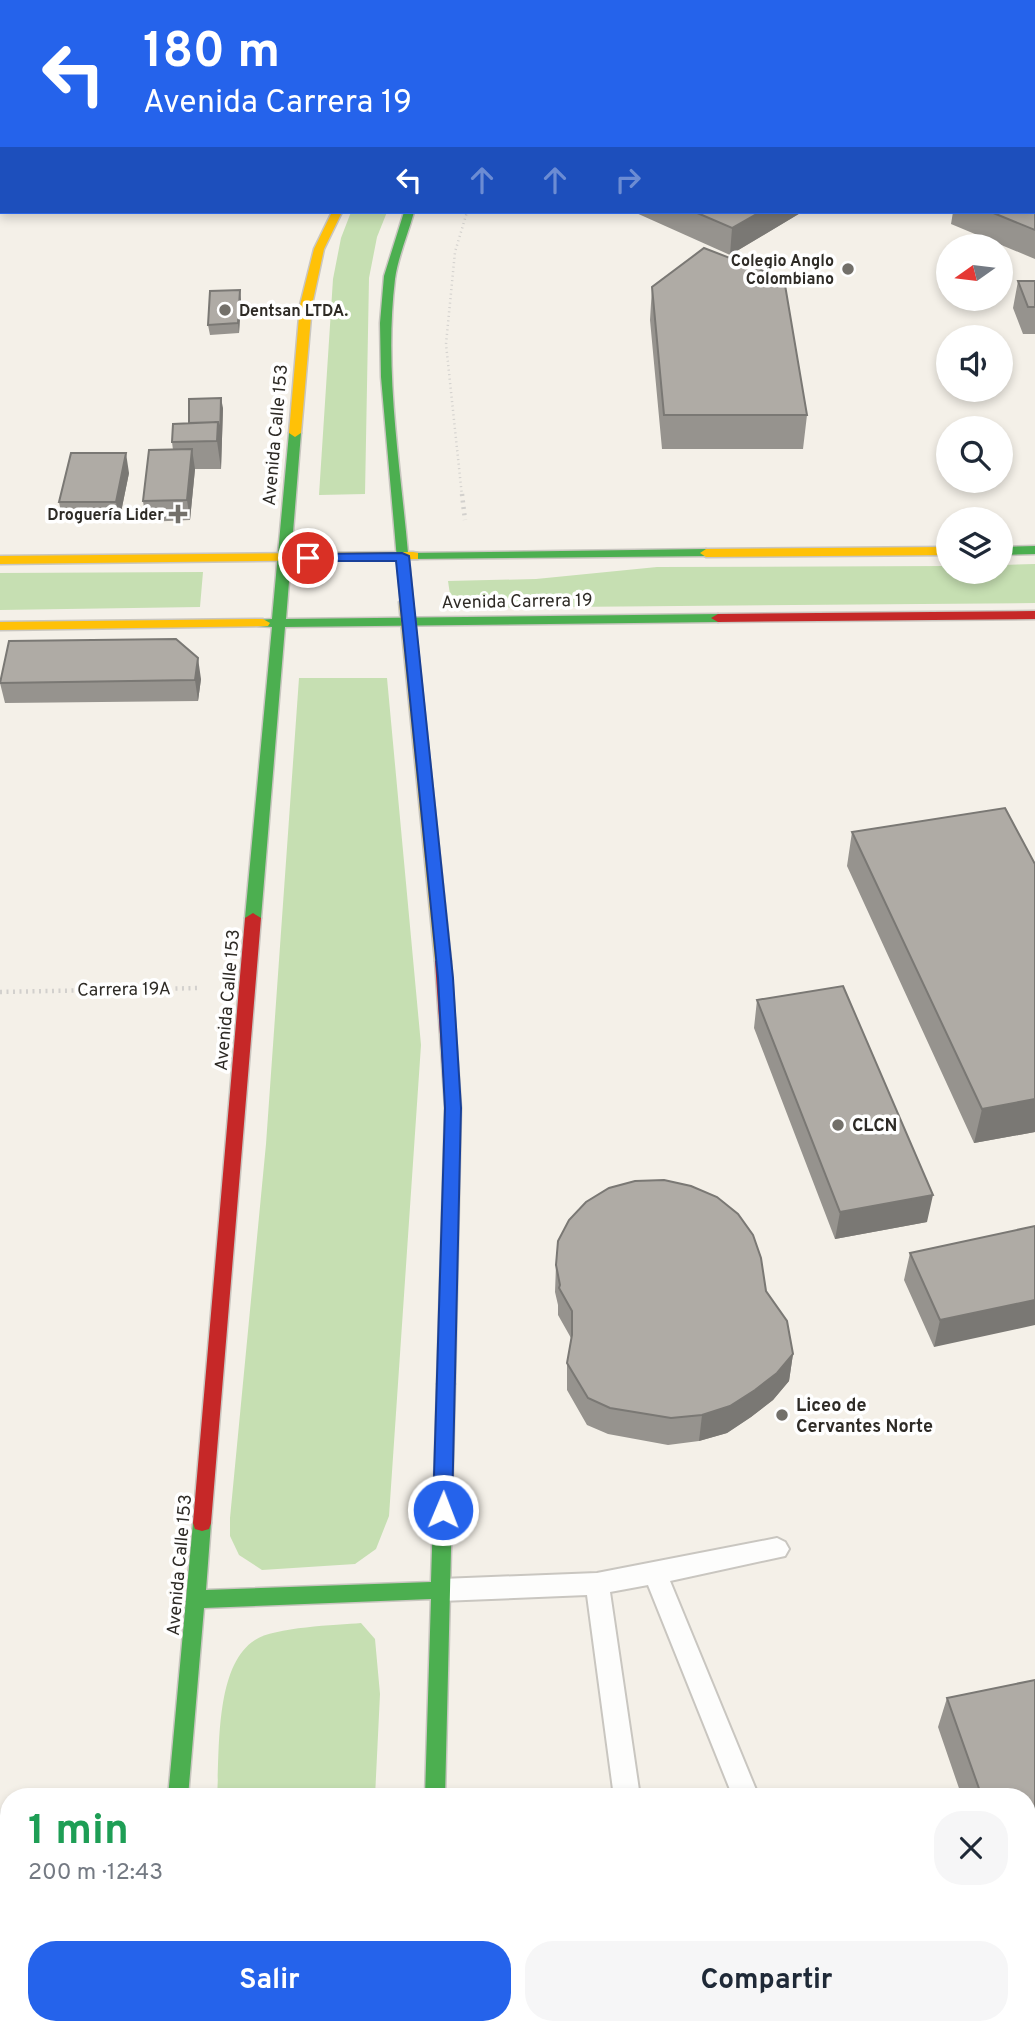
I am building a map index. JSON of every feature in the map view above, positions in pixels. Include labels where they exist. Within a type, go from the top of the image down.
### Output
[{"type":"main road","name":"Avenida Calle 153","points":[[179,1788],[306,305],[319,249],[336,214]]},
{"type":"main road","points":[[408,214],[390,276],[386,323],[387,377],[408,622],[445,978],[453,1108],[435,1788]]},
{"type":"main road","points":[[1013,551],[1035,550]]},
{"type":"main road","points":[[0,560],[936,551]]},
{"type":"main road","name":"Avenida Carrera 19","points":[[0,626],[1035,615]]},
{"type":"main road","points":[[195,1598],[441,1590]]},
{"type":"lane","points":[[441,1590],[597,1584],[777,1549]]},
{"type":"lane","points":[[655,1573],[742,1788]]},
{"type":"lane","points":[[597,1584],[626,1788]]},
{"type":"path","points":[[466,214],[455,252],[446,344],[463,510],[471,556]]},
{"type":"path","name":"Carrera 19A","points":[[0,992],[247,987]]},
{"type":"green space","points":[[350,214],[386,214],[377,237],[369,278],[365,494],[319,495],[333,279],[341,238]]},
{"type":"green space","points":[[1035,564],[1035,603],[452,608],[448,581],[536,579],[657,567],[936,566],[936,584],[1013,584],[1013,565]]},
{"type":"green space","points":[[203,572],[200,607],[0,610],[0,573]]},
{"type":"green space","points":[[299,678],[387,678],[421,1045],[389,1516],[376,1549],[355,1564],[262,1570],[239,1555],[230,1536],[230,1518],[266,1144]]},
{"type":"green space","points":[[361,1623],[375,1639],[380,1694],[375,1788],[217,1788],[222,1712],[232,1669],[242,1652],[255,1640],[276,1632]]},
{"type":"building","points":[[700,214],[756,214],[732,228]]},
{"type":"building","points":[[996,214],[1035,214],[1035,230]]},
{"type":"building","points":[[704,248],[784,279],[807,415],[664,415],[652,287]]},
{"type":"building","points":[[1018,281],[1035,281],[1035,307],[1028,307]]},
{"type":"building","points":[[240,290],[238,323],[208,325],[210,291]]},
{"type":"building","points":[[221,398],[220,440],[218,422],[189,423],[189,399]]},
{"type":"building","points":[[218,422],[217,441],[172,442],[173,424]]},
{"type":"building","points":[[192,449],[187,500],[143,501],[149,450]]},
{"type":"building","points":[[71,453],[126,453],[116,502],[59,502]]},
{"type":"building","points":[[176,639],[198,658],[195,680],[0,683],[9,641]]},
{"type":"building","points":[[1005,808],[1035,864],[1035,1099],[982,1109],[852,832]]},
{"type":"building","name":"CLCN","points":[[843,986],[933,1195],[840,1212],[757,1000]]},
{"type":"building","points":[[664,1180],[691,1186],[717,1197],[738,1214],[753,1235],[761,1258],[766,1291],[787,1321],[793,1354],[777,1373],[730,1406],[702,1415],[671,1418],[610,1408],[588,1398],[567,1363],[572,1335],[572,1311],[559,1288],[556,1265],[558,1241],[569,1220],[586,1202],[609,1188],[635,1181]]},
{"type":"building","points":[[1035,1226],[1035,1300],[940,1320],[910,1253]]},
{"type":"building","points":[[1035,1680],[1035,1788],[979,1788],[947,1698]]},
{"type":"traffic: fast","points":[[406,602],[387,377],[386,323],[390,276],[408,214]]},
{"type":"traffic: fast","points":[[253,918],[295,433]]},
{"type":"traffic: fast","points":[[1013,551],[1035,550]]},
{"type":"traffic: fast","points":[[413,556],[706,553]]},
{"type":"traffic: fast","points":[[263,623],[718,618]]},
{"type":"traffic: fast","points":[[435,1788],[446,1384]]},
{"type":"traffic: fast","points":[[179,1788],[202,1523]]},
{"type":"traffic: fast","points":[[195,1599],[441,1590]]},
{"type":"traffic: slow","points":[[295,433],[306,305],[319,249],[336,214]]},
{"type":"traffic: slow","points":[[706,553],[936,551]]},
{"type":"traffic: slow","points":[[0,560],[413,556]]},
{"type":"traffic: slow","points":[[406,602],[443,961]]},
{"type":"traffic: slow","points":[[0,626],[263,623]]},
{"type":"traffic: jam","points":[[718,618],[1035,615]]},
{"type":"traffic: jam","points":[[202,1523],[253,918]]},
{"type":"traffic: jam","points":[[443,961],[453,1108],[446,1384]]},
{"type":"place","name":"Colegio Anglo Colombiano","points":[[848,269]]},
{"type":"place","name":"Dentsan LTDA.","points":[[225,310]]},
{"type":"place","name":"Droguería Lider","points":[[178,514]]},
{"type":"place","name":"CLCN","points":[[838,1125]]},
{"type":"place","name":"Liceo de Cervantes Norte","points":[[782,1415]]},
{"type":"route","points":[[308,558],[402,556],[445,978],[453,1108],[443,1510]]}]
